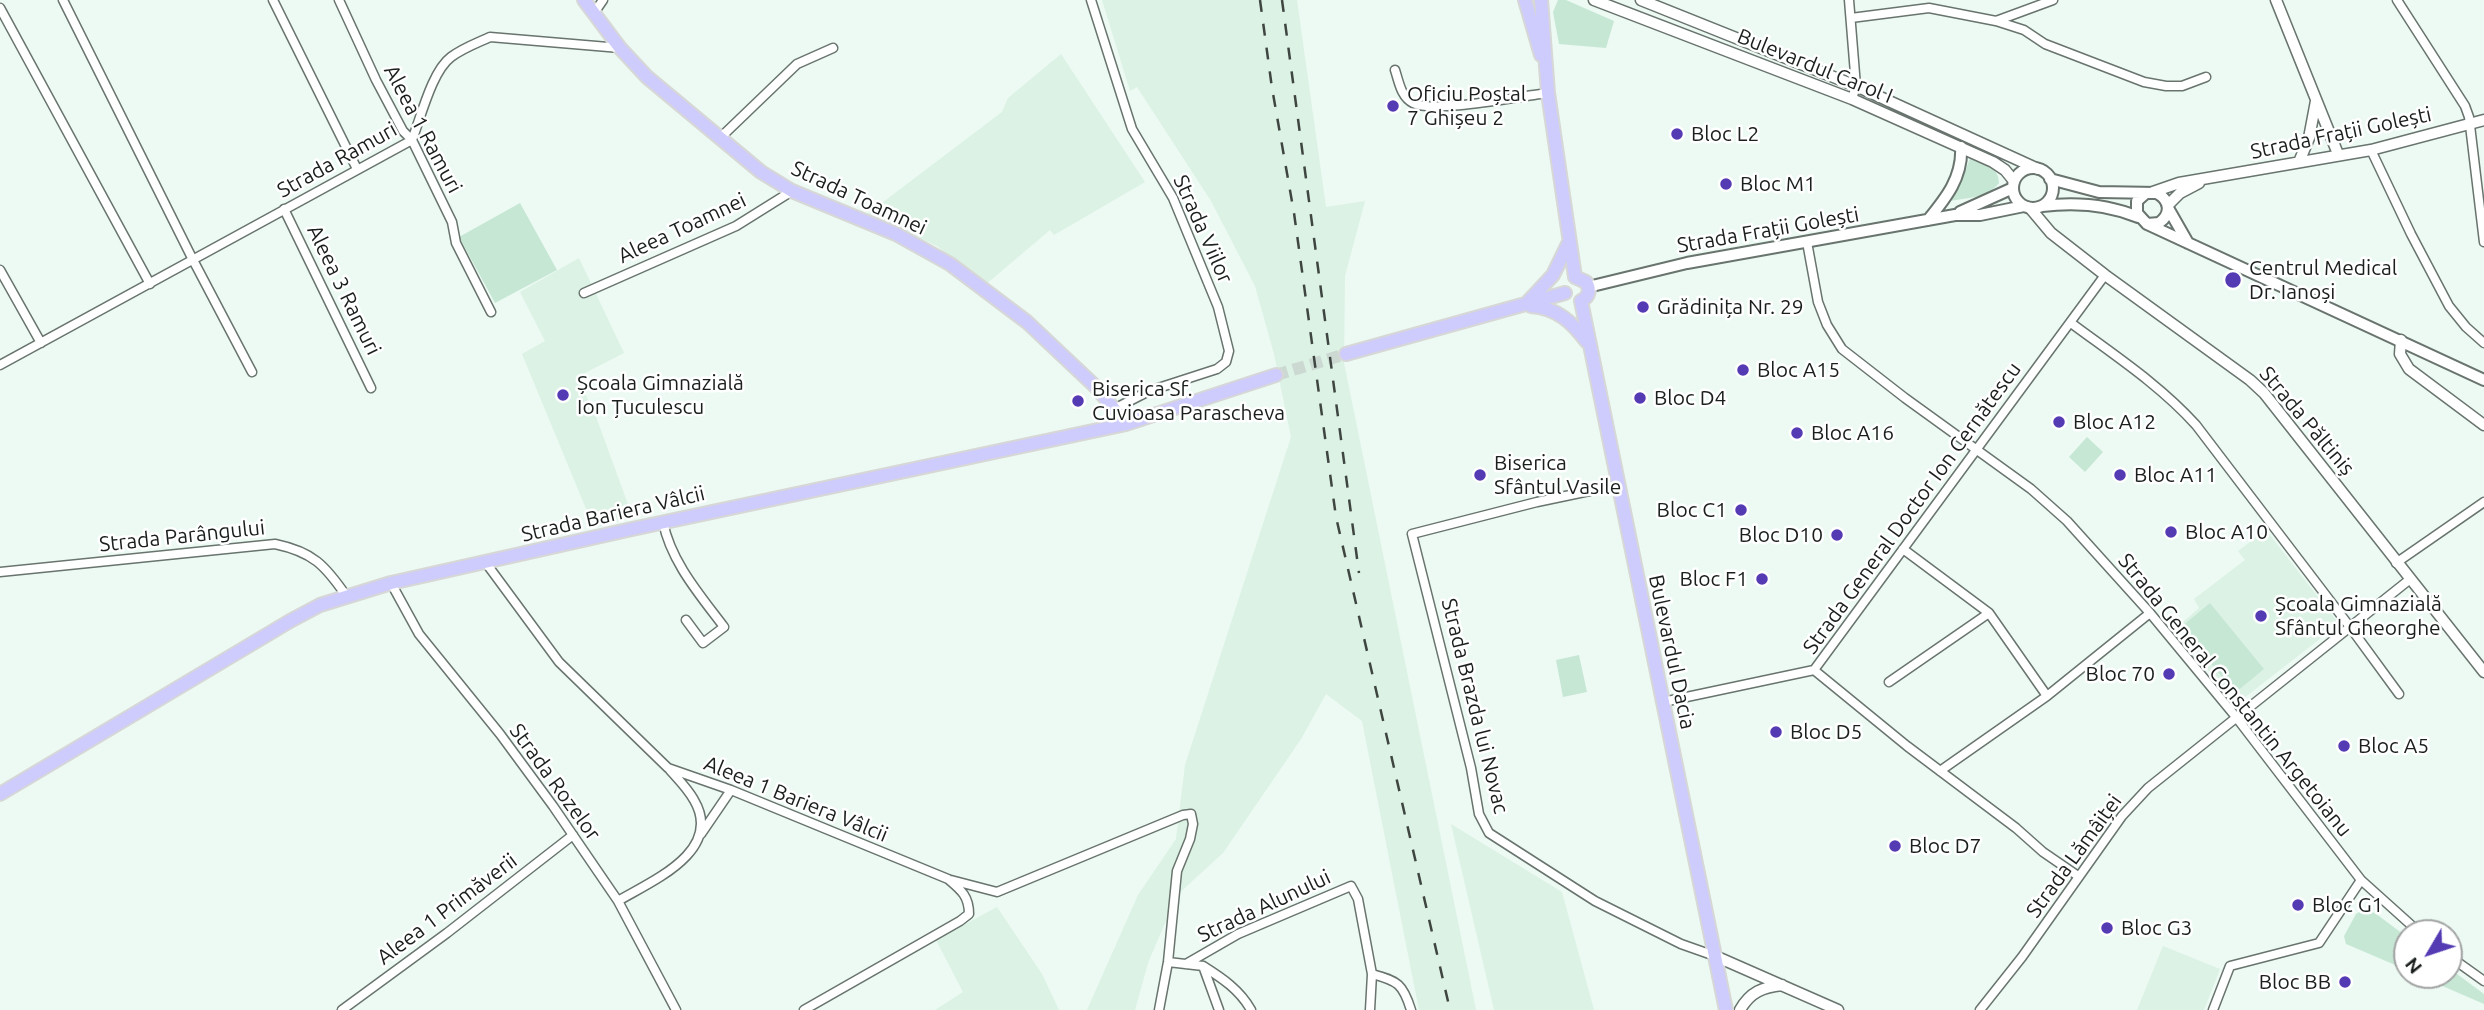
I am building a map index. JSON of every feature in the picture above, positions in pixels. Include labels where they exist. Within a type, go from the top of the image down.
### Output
[{"type":"main road","name":"Strada Toamnei","points":[[584,0],[620,48],[664,94],[761,172],[792,191],[896,234],[950,264],[1027,322],[1097,388],[1126,424]]},
{"type":"main road","points":[[1525,0],[1545,69]]},
{"type":"main road","points":[[1541,0],[1548,93],[1576,278]]},
{"type":"main road","points":[[1928,220],[1953,187],[1962,159],[1961,147]]},
{"type":"main road","points":[[2038,169],[2050,178],[2053,191],[2047,202],[2032,207],[2018,202],[2013,185],[2024,171],[2038,169]]},
{"type":"main road","name":"Strada Frații Golești","points":[[2050,178],[2099,192],[2149,192]]},
{"type":"main road","name":"Strada Frații Golești","points":[[1955,215],[2013,185]]},
{"type":"main road","points":[[2188,243],[2164,197],[2149,192],[2137,201],[2136,210],[2143,220],[2188,243],[2484,380]]},
{"type":"main road","name":"Strada Frații Golești","points":[[1588,287],[1687,263],[1955,215],[1980,215],[2060,204],[2105,206],[2143,220]]},
{"type":"main road","points":[[2143,220],[2154,224],[2164,219],[2168,206]]},
{"type":"main road","points":[[1524,306],[1553,275],[1569,241]]},
{"type":"main road","points":[[1576,278],[1583,279],[1588,287],[1587,296],[1581,301],[1572,301],[1565,293],[1566,284],[1576,278]]},
{"type":"main road","points":[[1346,354],[1565,293]]},
{"type":"main road","name":"Bulevardul Dacia","points":[[1581,301],[1726,1010]]},
{"type":"main road","points":[[1524,306],[1543,307],[1559,313],[1579,331],[1589,346]]},
{"type":"main road","name":"Strada Bariera Vâlcii","points":[[0,794],[290,621],[346,597],[391,583],[663,522],[1126,424],[1276,375]]},
{"type":"street","points":[[63,0],[252,372]]},
{"type":"street","points":[[273,0],[357,169]]},
{"type":"street","name":"Aleea 1 Ramuri","points":[[339,0],[381,90],[403,131],[412,140],[452,222],[456,243],[491,312]]},
{"type":"street","points":[[594,13],[603,0]]},
{"type":"street","name":"Strada Viilor","points":[[1091,0],[1132,129],[1173,198],[1218,307],[1230,351],[1226,362],[1217,369],[1149,391],[1114,409]]},
{"type":"street","name":"Bulevardul Carol I","points":[[1594,0],[1852,99],[1961,147],[2005,170],[2013,185]]},
{"type":"street","name":"Bulevardul Carol I","points":[[1641,0],[1856,86],[2038,169]]},
{"type":"street","points":[[1849,0],[1856,86],[1852,99]]},
{"type":"street","points":[[1996,21],[2053,0]]},
{"type":"street","points":[[2276,0],[2338,154]]},
{"type":"street","points":[[2397,0],[2465,106],[2471,124],[2484,242]]},
{"type":"street","points":[[0,8],[150,284]]},
{"type":"street","points":[[1851,18],[1929,8],[1996,21],[2024,30],[2045,44],[2144,82],[2182,86],[2206,77]]},
{"type":"street","name":"Strada Ramuri","points":[[0,365],[412,140],[437,73],[449,58],[472,44],[490,37],[620,48]]},
{"type":"street","points":[[720,138],[797,64],[833,48]]},
{"type":"street","points":[[1395,71],[1403,94],[1417,105],[1441,107],[1548,93]]},
{"type":"street","points":[[2299,162],[2309,138],[2316,101]]},
{"type":"street","name":"Strada Frații Golești","points":[[2149,192],[2179,183],[2371,150],[2484,120]]},
{"type":"street","points":[[2371,150],[2449,306],[2484,343]]},
{"type":"street","name":"Strada Frații Golești","points":[[2168,206],[2180,194],[2204,180]]},
{"type":"street","name":"Aleea Toamnei","points":[[584,293],[736,226],[792,191]]},
{"type":"street","name":"Strada Păltiniș","points":[[2032,207],[2051,233],[2264,393],[2484,672]]},
{"type":"street","name":"Aleea 3 Ramuri","points":[[285,209],[371,388]]},
{"type":"street","name":"Strada General Constantin Argetoianu","points":[[1807,242],[1818,302],[1827,325],[1842,349],[2031,489],[2067,521],[2150,612],[2361,880],[2404,919]]},
{"type":"street","points":[[0,270],[41,343]]},
{"type":"street","name":"Strada General Doctor Ion Cernătescu","points":[[1663,702],[1814,670],[2105,275]]},
{"type":"street","points":[[2071,323],[2181,408],[2203,433],[2399,694]]},
{"type":"street","points":[[2401,340],[2400,354],[2409,369],[2484,425]]},
{"type":"street","name":"Strada Brazda lui Novac","points":[[1619,485],[1537,502],[1412,534],[1471,768],[1479,814],[1489,833],[1595,901],[1681,944],[1715,956],[1838,1010]]},
{"type":"street","points":[[2396,563],[2484,502]]},
{"type":"street","points":[[663,522],[666,538],[683,571],[724,627],[703,643],[686,620]]},
{"type":"street","name":"Strada Parângului","points":[[0,572],[275,544],[312,556],[327,569],[346,597]]},
{"type":"street","points":[[1903,549],[1989,613],[2047,696]]},
{"type":"street","name":"Aleea 1 Bariera Vâlcii","points":[[486,563],[559,662],[668,768],[731,790],[948,879],[963,892],[969,902],[969,914],[960,921],[804,1010]]},
{"type":"street","name":"Strada Lămâiței","points":[[1980,1010],[2022,957],[2122,816],[2148,788],[2410,580]]},
{"type":"street","name":"Strada Rozelor","points":[[391,583],[419,635],[500,734],[618,901],[676,1010]]},
{"type":"street","points":[[1940,771],[2047,696],[2150,612]]},
{"type":"street","points":[[1889,682],[1989,613]]},
{"type":"street","points":[[1814,670],[1907,746],[2078,876]]},
{"type":"street","points":[[668,768],[696,803],[701,819],[700,835]]},
{"type":"street","points":[[618,901],[685,859],[731,790]]},
{"type":"street","points":[[948,879],[998,892],[1191,814],[1193,824],[1190,839],[1177,871],[1168,962],[1159,1010]]},
{"type":"street","name":"Aleea 1 Primăverii","points":[[342,1010],[573,835]]},
{"type":"street","points":[[2213,1010],[2230,967],[2319,943],[2361,880]]},
{"type":"street","name":"Strada Alunului","points":[[1186,964],[1238,934],[1350,886],[1358,899],[1372,974],[1370,1010]]},
{"type":"street","points":[[1168,962],[1203,966],[1224,979],[1245,999],[1251,1010]]},
{"type":"street","points":[[1203,966],[1220,1010]]},
{"type":"street","points":[[2463,966],[2484,981]]},
{"type":"street","points":[[1372,974],[1394,980],[1407,995],[1412,1010]]},
{"type":"street","points":[[1740,1010],[1749,997],[1759,990],[1782,985]]},
{"type":"shaded area","points":[[1102,0],[1297,0],[1326,207],[1365,201],[1345,276],[1344,363],[1476,1010],[1419,1010],[1362,721],[1326,694],[1301,739],[1223,853],[1177,895],[1148,963],[1135,1010],[1087,1010],[1138,895],[1176,839],[1185,765],[1291,437],[1274,354],[1255,286],[1211,201],[1137,87],[1130,91]]},
{"type":"shaded area","points":[[1558,0],[1566,0],[1614,21],[1606,48],[1559,44],[1553,12]]},
{"type":"shaded area","points":[[1061,54],[1145,182],[1054,235],[1050,230],[985,285],[937,246],[866,215],[1002,112],[1008,98]]},
{"type":"shaded area","points":[[1970,158],[1993,169],[1999,183],[1989,192],[1949,201],[1962,180]]},
{"type":"shaded area","points":[[520,203],[557,270],[495,303],[459,237]]},
{"type":"shaded area","name":"Școala Gimnazială Ion Țuculescu","points":[[579,258],[624,353],[577,377],[595,414],[633,518],[594,528],[522,354],[545,341],[520,292]]},
{"type":"shaded area","points":[[2087,437],[2103,452],[2085,472],[2069,457]]},
{"type":"shaded area","name":"Școala Gimnazială Sfântul Gheorghe","points":[[2266,530],[2339,624],[2244,698],[2231,698],[2175,629],[2199,608],[2194,599],[2245,560],[2238,551]]},
{"type":"shaded area","points":[[2210,603],[2264,669],[2235,693],[2181,627]]},
{"type":"shaded area","points":[[1579,655],[1587,692],[1563,697],[1556,660]]},
{"type":"shaded area","points":[[1451,824],[1562,892],[1594,1010],[1494,1010]]},
{"type":"shaded area","points":[[997,907],[1042,974],[1059,1010],[935,1010],[963,992],[936,940]]},
{"type":"shaded area","points":[[2364,909],[2375,913],[2393,926],[2393,964],[2346,944],[2344,936],[2356,914]]},
{"type":"shaded area","points":[[2163,946],[2220,969],[2204,1010],[2137,1010]]},
{"type":"shaded area","points":[[2463,978],[2484,994],[2484,1004],[2449,989],[2463,989]]},
{"type":"tunnel","points":[[1276,375],[1346,354]]},
{"type":"railway","points":[[1260,0],[1294,213],[1336,517],[1450,1010]]},
{"type":"railway","points":[[1282,0],[1359,573]]},
{"type":"place","name":"Oficiu Poștal 7 Ghișeu 2","points":[[1393,106]]},
{"type":"place","name":"Bloc L2","points":[[1677,134]]},
{"type":"place","name":"Bloc M1","points":[[1726,184]]},
{"type":"place","name":"Centrul Medical Dr. Ianoși","points":[[2233,280]]},
{"type":"place","name":"Grădinița Nr. 29","points":[[1643,307]]},
{"type":"place","name":"Bloc A15","points":[[1743,370]]},
{"type":"place","name":"Școala Gimnazială Ion Țuculescu","points":[[563,395]]},
{"type":"place","name":"Bloc D4","points":[[1640,398]]},
{"type":"place","name":"Biserica Sf. Cuvioasa Parascheva","points":[[1078,401]]},
{"type":"place","name":"Bloc A12","points":[[2059,422]]},
{"type":"place","name":"Bloc A16","points":[[1797,433]]},
{"type":"place","name":"Biserica Sfântul Vasile","points":[[1480,475]]},
{"type":"place","name":"Bloc A11","points":[[2120,475]]},
{"type":"place","name":"Bloc C1","points":[[1741,510]]},
{"type":"place","name":"Bloc A10","points":[[2171,532]]},
{"type":"place","name":"Bloc D10","points":[[1837,535]]},
{"type":"place","name":"Bloc F1","points":[[1762,579]]},
{"type":"place","name":"Școala Gimnazială Sfântul Gheorghe","points":[[2261,616]]},
{"type":"place","name":"Bloc 70","points":[[2169,674]]},
{"type":"place","name":"Bloc D5","points":[[1776,732]]},
{"type":"place","name":"Bloc A5","points":[[2344,746]]},
{"type":"place","name":"Bloc D7","points":[[1895,846]]},
{"type":"place","name":"Bloc G1","points":[[2298,905]]},
{"type":"place","name":"Bloc G3","points":[[2107,928]]},
{"type":"place","name":"Bloc BB","points":[[2345,982]]}]
